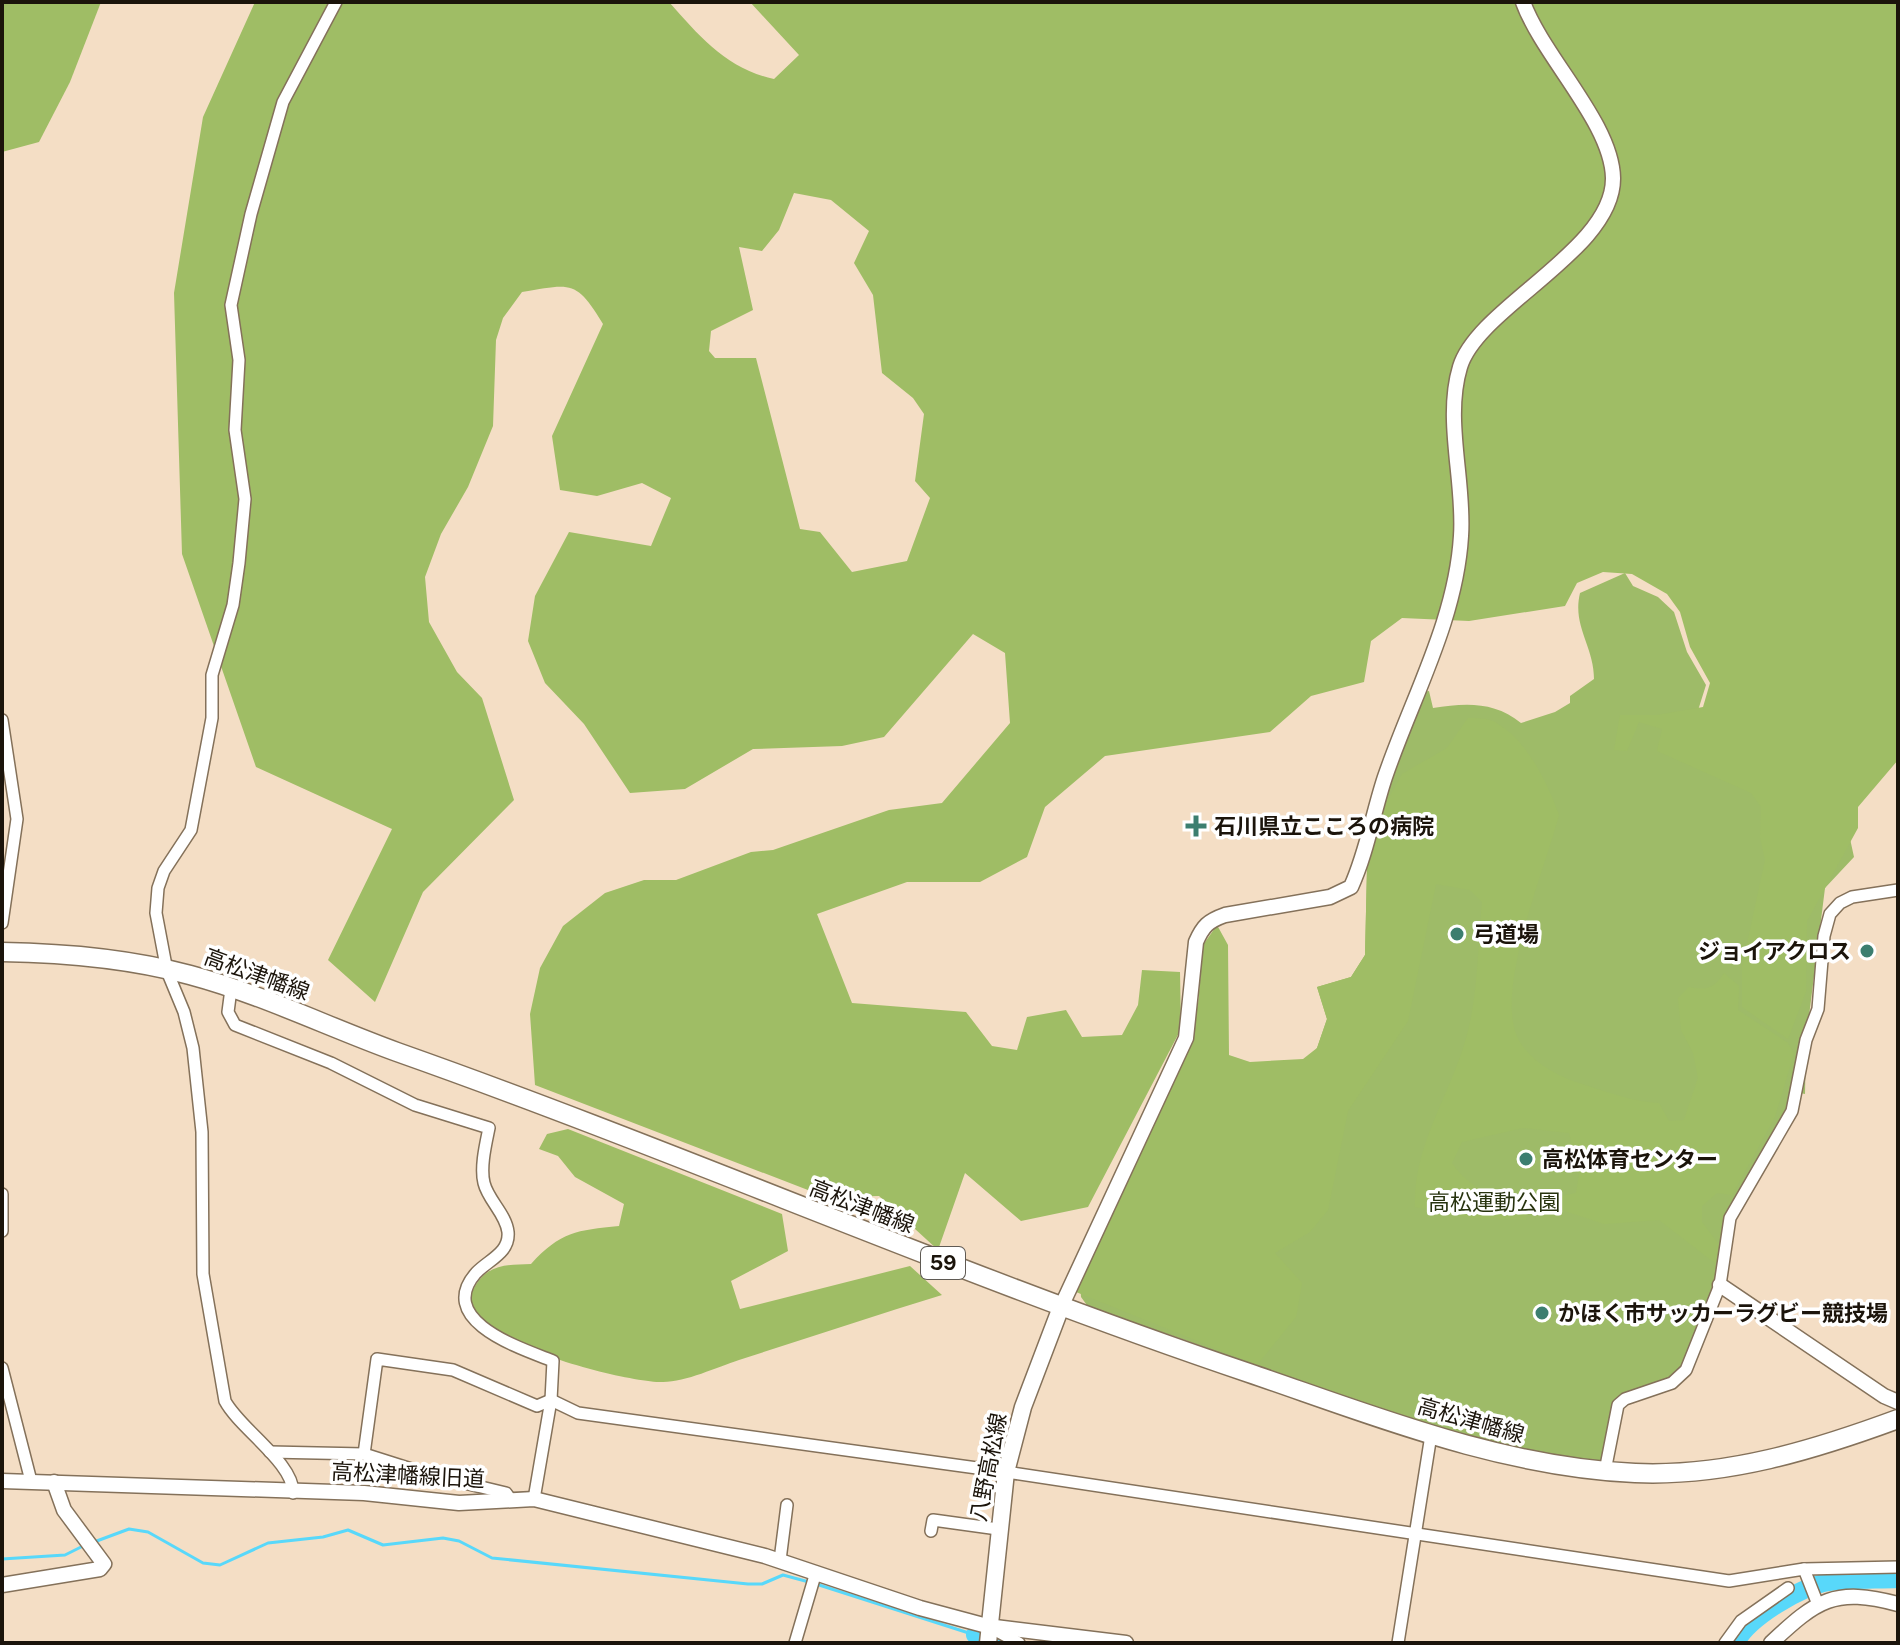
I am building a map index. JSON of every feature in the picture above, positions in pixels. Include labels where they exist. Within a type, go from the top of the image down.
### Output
[{"type":"main road","name":"高松津幡線","points":[[2,952],[52,953],[167,971],[231,989],[553,1107],[913,1252],[1061,1307],[1431,1435],[1508,1457],[1605,1471],[1688,1473],[1737,1466],[1805,1450],[1898,1419]]},
{"type":"main road","name":"八野高松線","points":[[987,1633],[1006,1472],[1023,1407],[1061,1307]]},
{"type":"street","points":[[293,1493],[293,1484],[270,1452],[235,1419],[225,1401],[203,1274],[202,1132],[193,1048],[184,1012],[167,971],[156,913],[158,888],[164,871],[191,830],[212,718],[212,675],[233,605],[239,563],[245,499],[235,430],[239,360],[231,305],[251,214],[283,102],[336,2]]},
{"type":"street","points":[[1061,1307],[1186,1038],[1196,942],[1203,928],[1209,920],[1225,915],[1330,897],[1351,887],[1386,776],[1456,586],[1462,535],[1456,423],[1460,366],[1471,347],[1597,222],[1609,197],[1613,179],[1608,150],[1545,48],[1523,2]]},
{"type":"street","points":[[2,720],[17,819],[2,923]]},
{"type":"street","points":[[1605,1471],[1618,1405],[1680,1378],[1720,1285],[1730,1218],[1792,1111],[1806,1040],[1818,1009],[1824,936],[1830,914],[1840,903],[1852,897],[1898,890]]},
{"type":"street","points":[[231,989],[228,1012],[235,1025],[331,1063],[415,1105],[489,1128],[484,1183],[508,1229],[508,1241],[469,1284],[467,1305],[479,1325],[526,1353],[553,1361],[551,1400],[534,1499]]},
{"type":"street","points":[[2,1194],[2,1231]]},
{"type":"street","points":[[1720,1285],[1884,1396],[1898,1402]]},
{"type":"street","points":[[364,1454],[377,1359],[453,1370],[537,1406],[551,1400],[578,1413],[1006,1472],[1729,1581],[1805,1571],[1898,1567]]},
{"type":"street","points":[[2,1368],[31,1481]]},
{"type":"street","points":[[1398,1643],[1431,1435]]},
{"type":"street","points":[[270,1452],[364,1454],[427,1474],[506,1493],[511,1500]]},
{"type":"street","name":"高松津幡線旧道","points":[[2,1481],[364,1493],[459,1503],[534,1499],[780,1560],[987,1633],[1126,1643]]},
{"type":"street","points":[[2,1585],[100,1569],[104,1564],[64,1510],[54,1482]]},
{"type":"street","points":[[780,1560],[787,1505]]},
{"type":"street","points":[[931,1531],[933,1520],[998,1529]]},
{"type":"street","points":[[1805,1571],[1816,1598]]},
{"type":"street","points":[[795,1643],[816,1574]]},
{"type":"street","points":[[1725,1643],[1741,1621],[1788,1588]]},
{"type":"street","points":[[1771,1643],[1816,1598],[1852,1595],[1898,1604]]},
{"type":"street","points":[[987,1633],[1019,1643]]},
{"type":"green space","points":[[2,2],[101,2],[70,82],[39,142],[2,152]]},
{"type":"green space","points":[[255,2],[669,2],[703,39],[728,59],[742,68],[774,79],[799,55],[750,2],[1898,2],[1898,760],[1858,807],[1858,828],[1807,921],[1806,992],[1788,1039],[1742,1007],[1742,967],[1765,860],[1760,837],[1761,807],[1751,793],[1657,751],[1662,729],[1639,722],[1627,751],[1614,750],[1620,715],[1657,715],[1703,707],[1710,683],[1690,647],[1680,612],[1667,594],[1632,574],[1603,572],[1577,583],[1565,606],[1469,621],[1402,618],[1371,641],[1364,682],[1311,696],[1270,732],[1105,756],[1045,807],[1027,857],[980,882],[907,882],[817,914],[852,1003],[966,1012],[992,1046],[1017,1050],[1027,1017],[1066,1010],[1082,1037],[1122,1035],[1138,1005],[1142,970],[1180,972],[1181,1029],[1088,1207],[1021,1221],[965,1173],[938,1250],[879,1196],[826,1197],[535,1085],[530,1014],[540,968],[563,926],[605,893],[644,880],[676,880],[751,852],[773,850],[889,810],[942,803],[1010,723],[1005,653],[973,634],[884,737],[842,746],[753,749],[685,789],[630,793],[584,724],[545,683],[528,641],[535,596],[569,532],[651,546],[671,498],[642,483],[597,496],[560,490],[552,436],[603,324],[586,299],[571,288],[562,287],[522,292],[503,318],[496,340],[493,426],[468,487],[441,534],[425,577],[429,622],[457,672],[482,698],[514,800],[423,892],[375,1002],[328,960],[392,829],[256,767],[182,554],[174,293],[203,117]],"holes":[[[794,193],[831,200],[869,231],[854,263],[873,295],[882,373],[913,398],[924,414],[915,481],[930,498],[907,561],[852,572],[820,532],[800,529],[756,358],[715,358],[709,351],[711,331],[753,310],[739,247],[762,251],[779,230]]]},
{"type":"green space","name":"高松運動公園","points":[[1625,573],[1633,586],[1658,597],[1674,612],[1687,652],[1706,685],[1695,720],[1849,834],[1854,857],[1825,888],[1806,1040],[1805,1094],[1790,1091],[1785,1115],[1726,1216],[1719,1276],[1678,1376],[1620,1398],[1611,1408],[1604,1464],[1537,1453],[1407,1418],[1089,1308],[1081,1297],[1080,1282],[1290,1087],[1317,1048],[1327,1019],[1317,987],[1351,977],[1365,955],[1367,868],[1397,759],[1422,692],[1429,691],[1433,708],[1479,705],[1500,711],[1521,723],[1555,712],[1570,703],[1570,696],[1594,679],[1591,656],[1579,616],[1580,593]]},
{"type":"green space","points":[[1468,718],[1493,721],[1516,738],[1542,775],[1559,815],[1525,926],[1513,986],[1512,1012],[1516,1034],[1527,1052],[1563,1077],[1620,1096],[1659,1103],[1669,1121],[1684,1120],[1698,1078],[1693,1053],[1681,1030],[1678,998],[1689,987],[1700,989],[1713,985],[1724,973],[1739,986],[1738,1010],[1788,1043],[1794,1053],[1775,1117],[1732,1195],[1717,1193],[1702,1206],[1702,1222],[1720,1246],[1716,1264],[1659,1220],[1604,1224],[1535,1201],[1576,1193],[1579,1175],[1569,1133],[1523,1128],[1462,1142],[1452,1163],[1459,1172],[1486,1193],[1527,1213],[1526,1220],[1473,1218],[1415,1207],[1420,1161],[1468,1031],[1476,984],[1482,902],[1470,890],[1436,884],[1408,1021],[1348,1111],[1328,1210],[1310,1232],[1275,1253],[1302,1283],[1296,1317],[1257,1365],[1076,1292],[1179,1067],[1198,1004],[1203,945],[1217,925],[1228,945],[1229,1055],[1250,1062],[1303,1059],[1317,1048],[1327,1019],[1317,987],[1351,977],[1365,955],[1367,868],[1386,803],[1402,774],[1447,748]]},
{"type":"green space","points":[[568,1129],[782,1214],[788,1251],[731,1281],[740,1309],[910,1266],[942,1295],[691,1377],[663,1382],[580,1366],[512,1340],[486,1324],[472,1307],[474,1288],[479,1280],[498,1267],[531,1264],[551,1245],[570,1234],[619,1226],[624,1204],[575,1177],[558,1156],[539,1149],[547,1134]]},
{"type":"waterway","points":[[94,1542],[129,1529],[148,1532],[203,1563],[220,1565],[268,1543],[323,1537],[348,1530],[383,1545],[443,1538],[459,1541],[492,1558],[748,1584],[762,1584],[783,1575],[809,1582]]},
{"type":"waterway","points":[[2,1559],[65,1555],[83,1546]]},
{"type":"waterway","points":[[1736,1643],[1763,1614],[1805,1589],[1837,1581],[1898,1579]]},
{"type":"waterway","points":[[816,1584],[975,1635]]},
{"type":"waterway","points":[[975,1635],[1003,1643]]},
{"type":"place","name":"石川県立こころの病院","points":[[1196,826]]},
{"type":"place","name":"弓道場","points":[[1457,934]]},
{"type":"place","name":"ジョイアクロス","points":[[1867,951]]},
{"type":"place","name":"高松体育センター","points":[[1526,1159]]},
{"type":"place","name":"かほく市サッカーラグビー競技場","points":[[1542,1313]]}]
